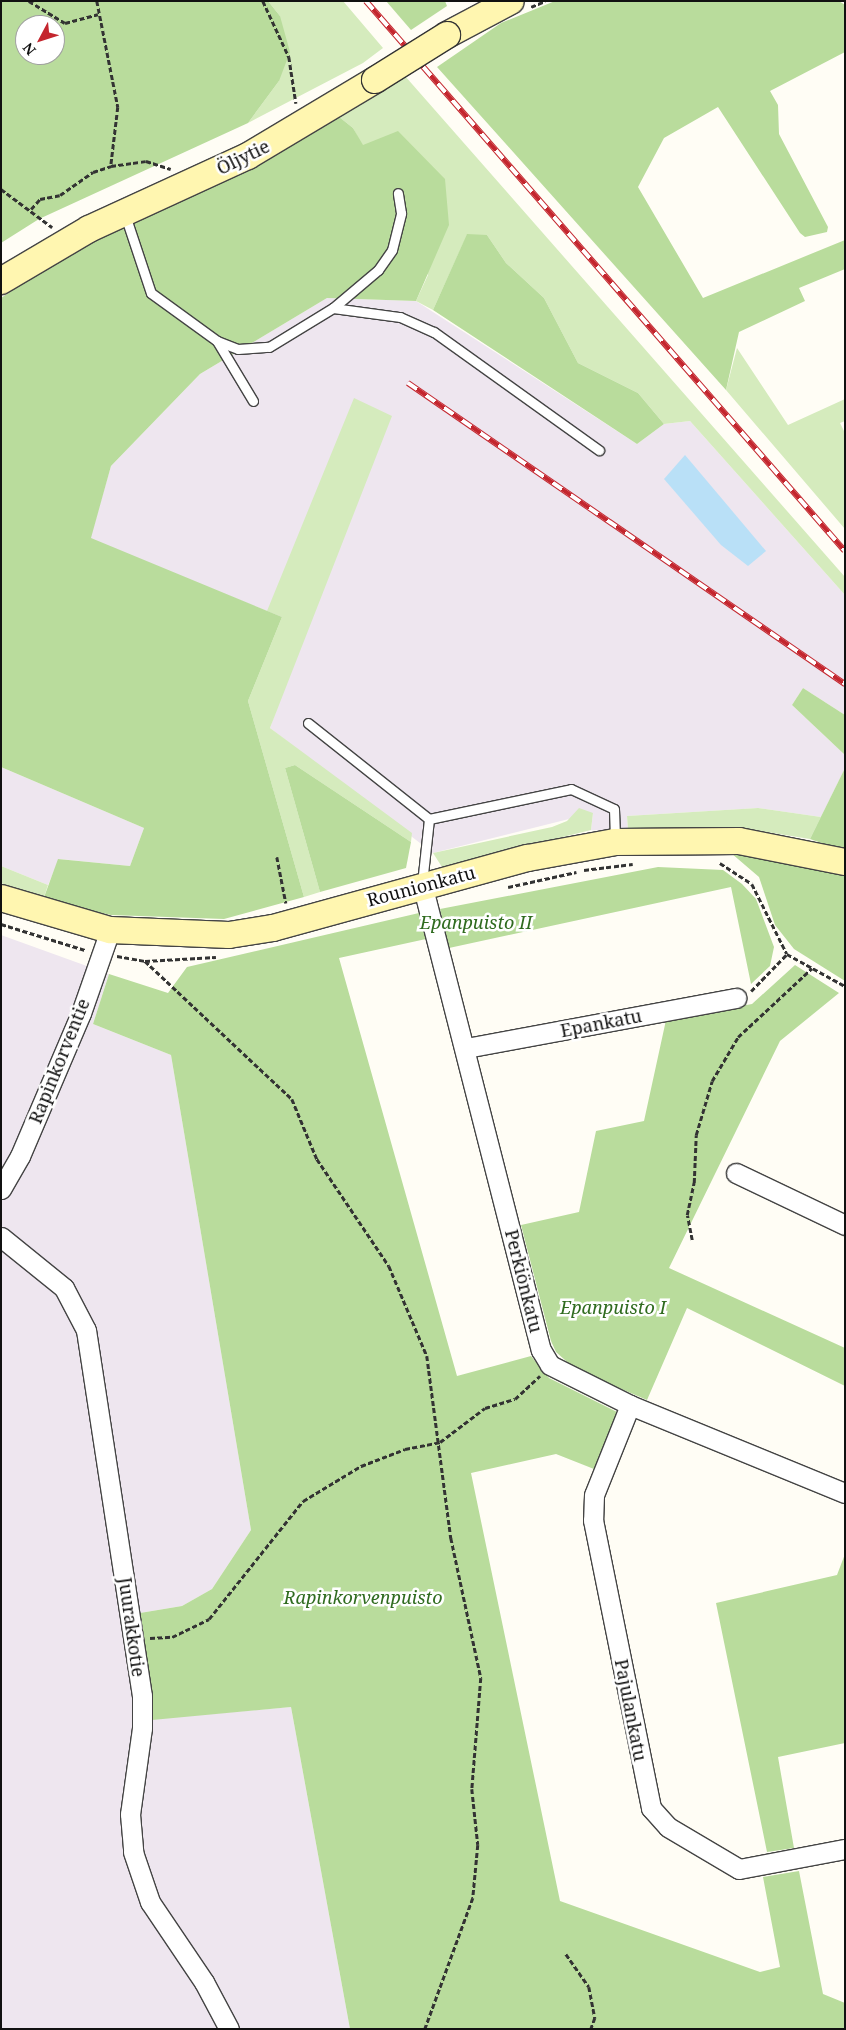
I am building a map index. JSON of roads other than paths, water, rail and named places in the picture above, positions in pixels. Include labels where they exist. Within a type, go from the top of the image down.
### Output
[{"type":"main road","name":"Öljytie","points":[[1,281],[54,247],[124,212],[248,156],[375,80],[447,34],[471,9],[511,1]]},
{"type":"main road","name":"Rounionkatu","points":[[1,898],[110,930],[229,935],[272,928],[422,884],[615,842],[738,841],[845,862]]},
{"type":"street","name":"Perkiönkatu","points":[[422,884],[466,1048],[541,1350],[550,1365],[630,1405]]},
{"type":"street","name":"Rapinkorventie","points":[[1,1189],[20,1156],[110,930]]},
{"type":"street","name":"Epankatu","points":[[466,1048],[736,998]]},
{"type":"street","points":[[736,1173],[845,1226]]},
{"type":"street","name":"Juurakkotie","points":[[1,1237],[64,1288],[86,1330],[134,1638],[142,1711],[130,1814],[136,1867],[162,1922],[204,1982],[229,2029]]},
{"type":"street","points":[[630,1405],[845,1493]]},
{"type":"street","name":"Pajulankatu","points":[[630,1405],[594,1495],[592,1520],[651,1808],[668,1827],[739,1869],[845,1850]]},
{"type":"lane","points":[[124,212],[152,293],[218,341],[238,349],[270,347],[333,308],[378,270],[392,250],[401,213],[398,193]]},
{"type":"lane","points":[[333,308],[400,317],[434,332],[599,450]]},
{"type":"lane","points":[[218,341],[253,401]]},
{"type":"lane","points":[[308,722],[429,819]]},
{"type":"lane","points":[[429,819],[571,790],[614,809],[615,842]]},
{"type":"lane","points":[[422,884],[429,819]]},
{"type":"water","points":[[685,455],[766,551],[748,566],[721,545],[664,479]]},
{"type":"railway","points":[[366,1],[845,551]]},
{"type":"railway","points":[[408,383],[845,684]]},
{"type":"park label","name":"Epanpuisto II","points":[[476,922]]},
{"type":"park label","name":"Epanpuisto I","points":[[613,1307]]},
{"type":"park label","name":"Rapinkorvenpuisto","points":[[363,1597]]}]
